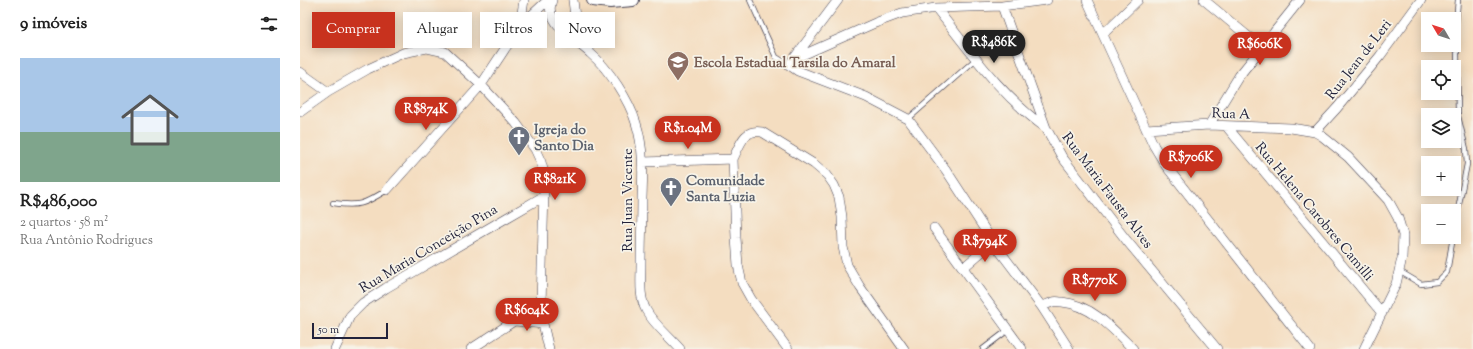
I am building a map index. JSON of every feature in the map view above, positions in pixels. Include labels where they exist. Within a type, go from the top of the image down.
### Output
[{"type":"main road","points":[[594,0],[610,2],[634,0]]},
{"type":"street","points":[[522,12],[524,0]]},
{"type":"street","points":[[535,12],[548,0]]},
{"type":"street","name":"Rua Juan Vicente","points":[[552,0],[550,8],[552,17],[561,28],[591,53]]},
{"type":"street","name":"Rua Juan Vicente","points":[[573,0],[576,26],[591,53],[617,86],[634,115],[640,135],[643,162],[641,237],[641,289],[643,301],[645,309],[652,319],[680,349]]},
{"type":"street","points":[[792,62],[838,0]]},
{"type":"street","points":[[792,62],[882,20],[902,13],[936,8],[1002,6],[1047,0]]},
{"type":"street","points":[[1087,0],[1154,146],[1166,166],[1310,349]]},
{"type":"street","points":[[1103,34],[1138,0]]},
{"type":"street","points":[[1204,0],[1261,48]]},
{"type":"street","points":[[1209,125],[1239,76],[1300,0]]},
{"type":"street","name":"Rua Jean de Leri","points":[[1315,132],[1380,56],[1421,0]]},
{"type":"street","name":"Rua Maria Fausta Alves","points":[[1002,6],[1046,128],[1062,157],[1127,241],[1217,349]]},
{"type":"street","points":[[936,8],[997,85],[1012,101],[1046,128]]},
{"type":"street","points":[[300,112],[328,92],[368,69],[403,53],[427,48],[445,52],[481,85],[516,122],[535,149],[542,162],[544,173],[542,324],[549,349]]},
{"type":"street","points":[[387,190],[481,85],[505,48]]},
{"type":"street","points":[[792,62],[798,71],[866,97],[908,119],[946,170],[993,242],[1042,307],[1069,349]]},
{"type":"street","points":[[300,72],[328,92]]},
{"type":"street","name":"Rua A","points":[[1146,129],[1209,125],[1227,127],[1291,128],[1315,132]]},
{"type":"street","name":"Rua Helena Carobres Camilli","points":[[1227,127],[1382,313]]},
{"type":"street","points":[[788,349],[742,283],[738,265],[733,159],[739,146],[748,133],[754,130],[762,132],[814,164],[834,185],[839,197],[843,247],[847,265],[860,287],[904,349]]},
{"type":"street","points":[[1315,132],[1336,146],[1388,200],[1398,218],[1404,235],[1402,258],[1396,284],[1364,349]]},
{"type":"street","points":[[643,162],[733,159]]},
{"type":"street","name":"Rua Maria Conceição Pina","points":[[335,349],[350,316],[363,303],[386,288],[544,196]]},
{"type":"street","points":[[934,228],[1022,349]]},
{"type":"street","points":[[963,268],[993,242]]},
{"type":"street","points":[[1042,307],[1054,302],[1071,303],[1085,308],[1096,314],[1134,349]]},
{"type":"street","points":[[471,349],[514,321],[542,306]]},
{"type":"street","points":[[514,321],[542,324]]},
{"type":"lane","points":[[750,0],[776,57],[792,62]]},
{"type":"lane","points":[[1458,0],[1455,34],[1457,53],[1457,110],[1466,149],[1467,164],[1459,204]]},
{"type":"lane","points":[[908,119],[976,59]]},
{"type":"lane","points":[[333,203],[351,206],[366,202],[387,190]]},
{"type":"lane","points":[[1399,271],[1422,284],[1437,282],[1447,272],[1452,244]]},
{"type":"lane","points":[[983,349],[1008,330]]},
{"type":"place","name":"Escola Estadual Tarsila do Amaral","points":[[678,82]]},
{"type":"place","name":"Igreja do Santo Dia","points":[[519,156]]},
{"type":"place","name":"Comunidade Santa Luzia","points":[[671,208]]}]
